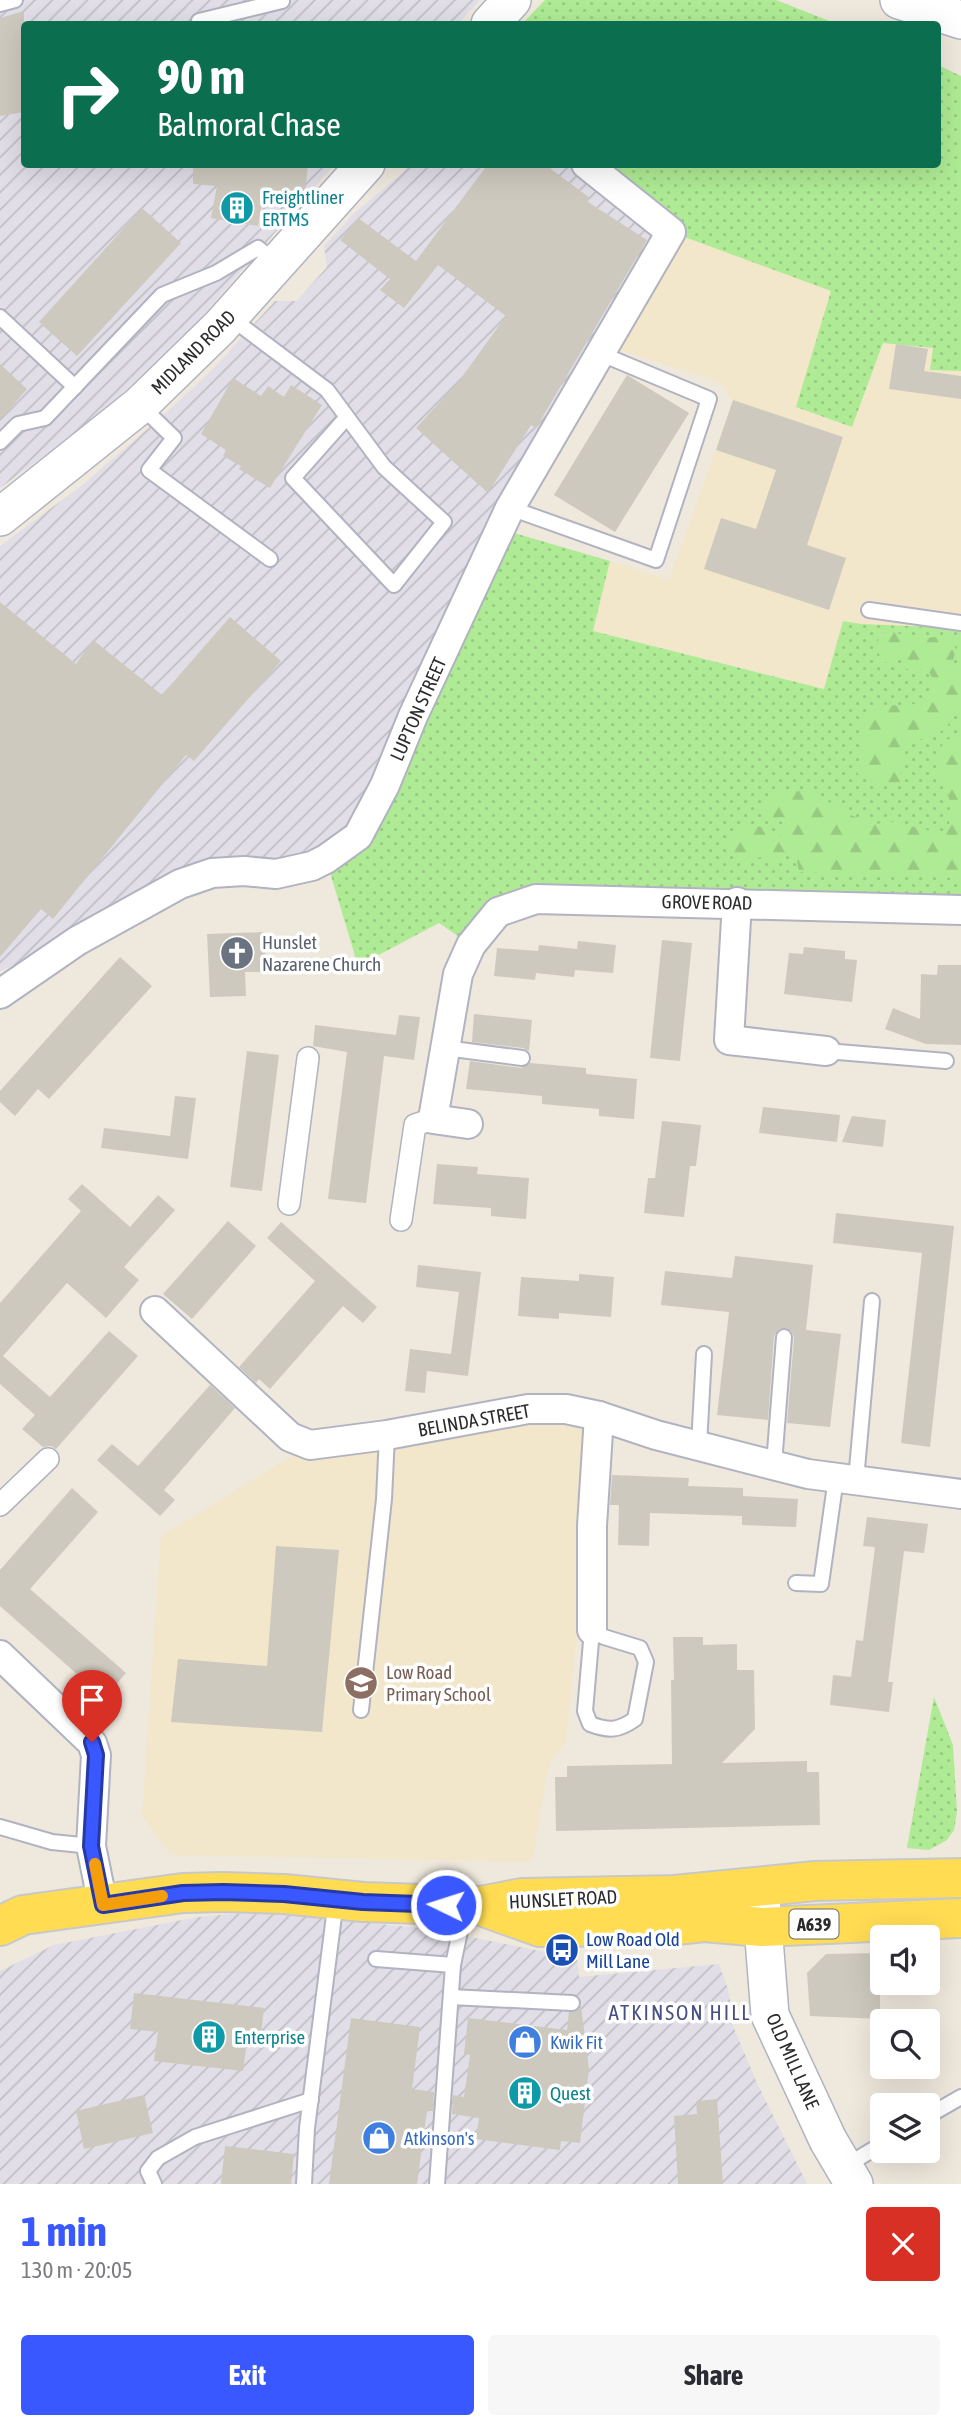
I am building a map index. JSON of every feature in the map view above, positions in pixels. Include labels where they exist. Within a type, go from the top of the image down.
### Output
[{"type":"main road","name":"HUNSLET ROAD","points":[[473,1906],[522,1898],[674,1895],[815,1881],[961,1878]]},
{"type":"main road","name":"A639","points":[[0,1926],[23,1915],[183,1893],[223,1892],[473,1906]]},
{"type":"main road","name":"HUNSLET ROAD","points":[[473,1906],[540,1927],[667,1926],[704,1922],[762,1927],[961,1917]]},
{"type":"street","points":[[899,0],[960,18]]},
{"type":"street","name":"MIDLAND ROAD","points":[[0,517],[140,405],[229,317],[362,168]]},
{"type":"street","name":"LUPTON STREET","points":[[0,994],[77,941],[180,884],[212,873],[244,871],[276,874],[312,866],[327,859],[358,836],[384,785],[413,716],[510,508],[671,232],[591,168]]},
{"type":"street","name":"GROVE ROAD","points":[[433,1119],[458,974],[471,945],[498,912],[536,898],[961,910]]},
{"type":"street","points":[[737,902],[729,1040],[826,1051]]},
{"type":"street","points":[[289,1204],[309,1058]]},
{"type":"street","points":[[401,1220],[415,1125],[433,1119],[468,1124]]},
{"type":"street","name":"BELINDA STREET","points":[[155,1311],[290,1437],[310,1445],[387,1435],[528,1409],[566,1409],[599,1416],[656,1435],[774,1464],[846,1479],[961,1494]]},
{"type":"street","points":[[592,1630],[592,1526],[599,1416]]},
{"type":"street","points":[[0,1505],[48,1459]]},
{"type":"street","points":[[0,1655],[92,1742],[96,1755],[91,1846],[103,1905]]},
{"type":"street","name":"OLD MILL LANE","points":[[760,1888],[770,2015],[828,2140],[849,2175]]},
{"type":"lane","points":[[0,4],[15,0]]},
{"type":"lane","points":[[199,21],[284,0]]},
{"type":"lane","points":[[0,442],[18,424],[45,418],[162,295],[216,272],[258,248],[278,264]]},
{"type":"lane","points":[[0,317],[75,387]]},
{"type":"lane","points":[[229,317],[327,390],[347,417],[384,467],[444,522],[394,585],[293,478],[347,417]]},
{"type":"lane","points":[[510,508],[656,560],[709,399],[599,353]]},
{"type":"lane","points":[[140,405],[174,438],[149,470],[270,559]]},
{"type":"lane","points":[[869,610],[961,622]]},
{"type":"lane","points":[[446,1048],[522,1058]]},
{"type":"lane","points":[[826,1051],[946,1060]]},
{"type":"lane","points":[[796,1583],[821,1584],[846,1479],[872,1301]]},
{"type":"lane","points":[[774,1464],[784,1337]]},
{"type":"lane","points":[[699,1445],[704,1354]]},
{"type":"lane","points":[[360,1710],[384,1499],[387,1435]]},
{"type":"lane","points":[[592,1630],[604,1637],[640,1648],[646,1662],[635,1719],[621,1729],[606,1730],[590,1724],[585,1711],[592,1630]]},
{"type":"lane","points":[[0,1827],[52,1842],[91,1846]]},
{"type":"lane","points":[[304,2184],[311,2100],[336,1899]]},
{"type":"lane","points":[[437,2184],[453,1965],[463,1928],[473,1906]]},
{"type":"lane","points":[[376,1959],[453,1965]]},
{"type":"lane","points":[[451,1997],[572,2003]]},
{"type":"lane","points":[[940,2109],[961,2097]]},
{"type":"lane","points":[[154,2184],[148,2171],[158,2158],[195,2137],[311,2100]]},
{"type":"lane","points":[[849,2175],[870,2155]]},
{"type":"shaded area","points":[[0,0],[480,0],[461,21],[21,21],[21,168],[331,168],[197,322],[138,379],[93,420],[0,488]]},
{"type":"shaded area","points":[[406,168],[590,168],[671,232],[599,353],[385,785],[326,859],[244,871],[0,971],[0,546],[81,486],[165,414],[215,367],[275,301],[297,301],[327,267],[324,246],[353,214]]},
{"type":"shaded area","points":[[671,232],[832,291],[797,406],[852,426],[883,343],[934,348],[931,370],[961,371],[961,628],[843,621],[825,689],[593,631],[610,561],[669,580],[733,401],[721,383],[604,345]]},
{"type":"shaded area","name":"Low Road Primary School","points":[[599,1416],[566,1741],[549,1763],[532,1862],[171,1855],[142,1816],[161,1536],[310,1445],[367,1437]]},
{"type":"shaded area","points":[[254,1912],[431,1929],[550,1953],[576,1952],[579,1977],[719,1964],[729,1992],[733,2026],[757,2083],[807,2184],[0,2184],[0,1971],[54,1945],[198,1917]]},
{"type":"green space","points":[[545,0],[776,0],[829,21],[525,21]]},
{"type":"green space","points":[[941,66],[961,76],[961,371],[930,370],[933,348],[883,343],[852,427],[796,407],[831,291],[671,232],[590,168],[941,168]]},
{"type":"green space","points":[[500,529],[610,561],[593,631],[824,689],[843,621],[961,628],[961,910],[536,899],[471,945],[439,923],[358,966],[326,859],[358,836]]},
{"type":"green space","points":[[890,631],[916,639],[944,636],[952,640],[956,650],[951,666],[961,667],[961,707],[945,729],[908,743],[902,752],[900,782],[883,784],[857,773],[863,739],[861,718],[880,708],[895,705],[904,707],[924,701],[934,681],[928,670],[905,669],[903,659],[883,663],[876,648],[880,634]]},
{"type":"green space","points":[[961,728],[961,874],[954,878],[799,872],[797,860],[780,853],[771,862],[764,856],[745,861],[732,855],[727,845],[743,824],[762,827],[780,836],[789,824],[768,818],[762,807],[780,787],[789,793],[804,790],[846,808],[848,814],[875,824],[894,822],[939,833],[949,827],[950,807],[949,796],[938,770],[938,755],[943,744]]},
{"type":"green space","points":[[934,1697],[953,1745],[957,1812],[954,1830],[947,1840],[929,1850],[907,1848]]},
{"type":"building","points":[[24,11],[24,21],[21,21],[21,112],[0,116],[0,18]]},
{"type":"building","points":[[193,168],[308,168],[305,194],[264,190],[258,226],[211,218],[217,186],[193,184]]},
{"type":"building","points":[[485,168],[549,168],[590,198],[588,202],[647,240],[536,428],[531,425],[488,493],[416,428],[459,381],[506,316],[438,265],[404,308],[380,290],[390,279],[340,240],[358,218],[416,261]]},
{"type":"building","points":[[142,208],[181,243],[77,356],[39,322]]},
{"type":"building","points":[[896,344],[928,349],[924,371],[961,376],[961,399],[889,389]]},
{"type":"building","points":[[0,364],[27,389],[0,420]]},
{"type":"building","points":[[627,375],[689,413],[615,532],[554,495]]},
{"type":"building","points":[[233,378],[261,396],[268,386],[284,397],[291,385],[322,405],[270,488],[239,469],[241,466],[223,456],[226,450],[201,434]]},
{"type":"building","points":[[733,400],[843,437],[807,545],[846,558],[829,610],[704,569],[721,518],[756,529],[776,470],[716,450]]},
{"type":"building","points":[[0,602],[76,664],[93,640],[162,695],[230,617],[281,661],[194,761],[186,755],[53,919],[41,909],[0,957]]},
{"type":"building","name":"Hunslet Nazarene Church","points":[[265,932],[266,972],[245,972],[246,996],[210,997],[207,934]]},
{"type":"building","points":[[662,940],[692,943],[680,1061],[650,1058]]},
{"type":"building","points":[[578,941],[616,945],[613,973],[575,970],[574,977],[536,973],[535,980],[494,976],[497,948],[538,951],[539,945],[577,949]]},
{"type":"building","points":[[804,947],[845,951],[845,959],[857,960],[852,1002],[784,994],[789,953],[803,954]]},
{"type":"building","points":[[120,957],[152,986],[49,1099],[38,1089],[15,1116],[0,1102],[0,1091]]},
{"type":"building","points":[[938,965],[961,965],[961,1045],[926,1044],[885,1029],[893,1008],[920,1019],[921,974],[937,975]]},
{"type":"building","points":[[474,1014],[532,1020],[529,1051],[472,1042]]},
{"type":"building","points":[[399,1015],[420,1017],[414,1060],[384,1056],[366,1203],[328,1199],[347,1052],[313,1046],[315,1025],[396,1035]]},
{"type":"building","points":[[247,1051],[279,1055],[262,1191],[230,1187]]},
{"type":"building","points":[[470,1061],[521,1068],[530,1063],[586,1068],[586,1074],[637,1079],[634,1119],[599,1116],[599,1109],[542,1104],[542,1096],[466,1089]]},
{"type":"building","points":[[175,1096],[196,1098],[188,1159],[101,1148],[104,1128],[170,1136]]},
{"type":"building","points":[[763,1107],[840,1115],[837,1142],[759,1133]]},
{"type":"building","points":[[852,1116],[886,1120],[883,1147],[842,1142]]},
{"type":"building","points":[[662,1121],[701,1125],[696,1166],[690,1166],[684,1217],[644,1213],[648,1178],[655,1178]]},
{"type":"building","points":[[437,1164],[478,1167],[477,1174],[529,1178],[526,1219],[491,1216],[491,1208],[433,1204]]},
{"type":"building","points":[[82,1184],[130,1227],[158,1195],[175,1210],[124,1267],[139,1280],[106,1318],[67,1283],[3,1356],[50,1397],[109,1331],[138,1356],[56,1449],[51,1446],[43,1447],[22,1429],[35,1415],[0,1384],[0,1303],[81,1211],[68,1199]]},
{"type":"building","points":[[836,1213],[954,1226],[930,1447],[901,1443],[922,1253],[833,1243]]},
{"type":"building","points":[[228,1221],[256,1246],[192,1319],[163,1294]]},
{"type":"building","points":[[281,1222],[377,1307],[363,1323],[343,1306],[270,1389],[259,1379],[256,1383],[239,1367],[315,1281],[267,1238]]},
{"type":"building","points":[[735,1256],[813,1265],[806,1330],[841,1334],[830,1427],[787,1423],[794,1338],[792,1332],[785,1328],[779,1329],[774,1336],[768,1420],[717,1415],[729,1312],[661,1305],[665,1271],[732,1278]]},
{"type":"building","points":[[418,1265],[481,1272],[468,1376],[427,1371],[425,1393],[405,1391],[410,1349],[451,1354],[459,1292],[416,1287]]},
{"type":"building","points":[[579,1274],[614,1277],[611,1317],[559,1313],[559,1319],[518,1316],[521,1277],[579,1281]]},
{"type":"building","points":[[210,1385],[235,1408],[164,1490],[175,1500],[160,1516],[97,1460],[112,1444],[138,1466]]},
{"type":"building","points":[[612,1475],[689,1478],[688,1486],[743,1488],[743,1496],[798,1499],[796,1527],[742,1525],[742,1516],[650,1513],[649,1546],[618,1545],[619,1505],[610,1505]]},
{"type":"building","points":[[72,1488],[98,1512],[30,1589],[126,1673],[104,1698],[0,1606],[0,1570]]},
{"type":"building","points":[[867,1517],[928,1524],[924,1553],[904,1551],[888,1682],[893,1682],[889,1712],[830,1705],[833,1675],[851,1677],[856,1640],[863,1641],[875,1547],[863,1546]]},
{"type":"building","points":[[276,1546],[339,1550],[322,1732],[171,1722],[178,1659],[267,1666]]},
{"type":"building","points":[[673,1637],[703,1637],[703,1645],[737,1644],[737,1670],[754,1670],[755,1729],[722,1763],[807,1761],[807,1772],[819,1772],[820,1825],[556,1831],[555,1777],[567,1777],[567,1766],[672,1764]]},
{"type":"building","points":[[870,1953],[870,1995],[880,1995],[880,2009],[870,2009],[870,2019],[810,2016],[807,1973],[826,1954]]},
{"type":"building","name":"Enterprise","points":[[134,1993],[264,2008],[260,2044],[247,2042],[243,2071],[154,2061],[158,2032],[130,2029]]},
{"type":"building","name":"Quest","points":[[581,2006],[589,2069],[580,2143],[561,2141],[560,2150],[476,2139],[479,2118],[452,2114],[453,2095],[464,2097],[470,2055],[464,2054],[468,2018],[567,2030],[569,2012],[577,2011]]},
{"type":"building","name":"Atkinson's","points":[[351,2018],[420,2027],[412,2089],[434,2092],[433,2111],[427,2111],[417,2184],[329,2184]]},
{"type":"building","points":[[144,2095],[153,2133],[84,2149],[76,2111]]},
{"type":"building","points":[[717,2099],[723,2184],[678,2184],[674,2116],[697,2114],[696,2101]]},
{"type":"building","points":[[225,2146],[294,2154],[291,2184],[221,2184]]},
{"type":"slow traffic","points":[[95,1864],[103,1905],[162,1896]]},
{"type":"place","name":"Freightliner ERTMS","points":[[237,208]]},
{"type":"place","name":"Hunslet Nazarene Church","points":[[237,953]]},
{"type":"place","name":"Low Road Primary School","points":[[361,1683]]},
{"type":"place","name":"Low Road Old Mill Lane","points":[[562,1950]]},
{"type":"place","name":"Enterprise","points":[[209,2037]]},
{"type":"place","name":"Kwik Fit","points":[[525,2042]]},
{"type":"place","name":"Quest","points":[[525,2093]]},
{"type":"place","name":"Atkinson's","points":[[379,2138]]},
{"type":"district","name":"ATKINSON HILL","points":[[680,2012]]},
{"type":"route","points":[[92,1742],[96,1755],[91,1846],[103,1905],[183,1893],[223,1892],[446,1905]]}]
